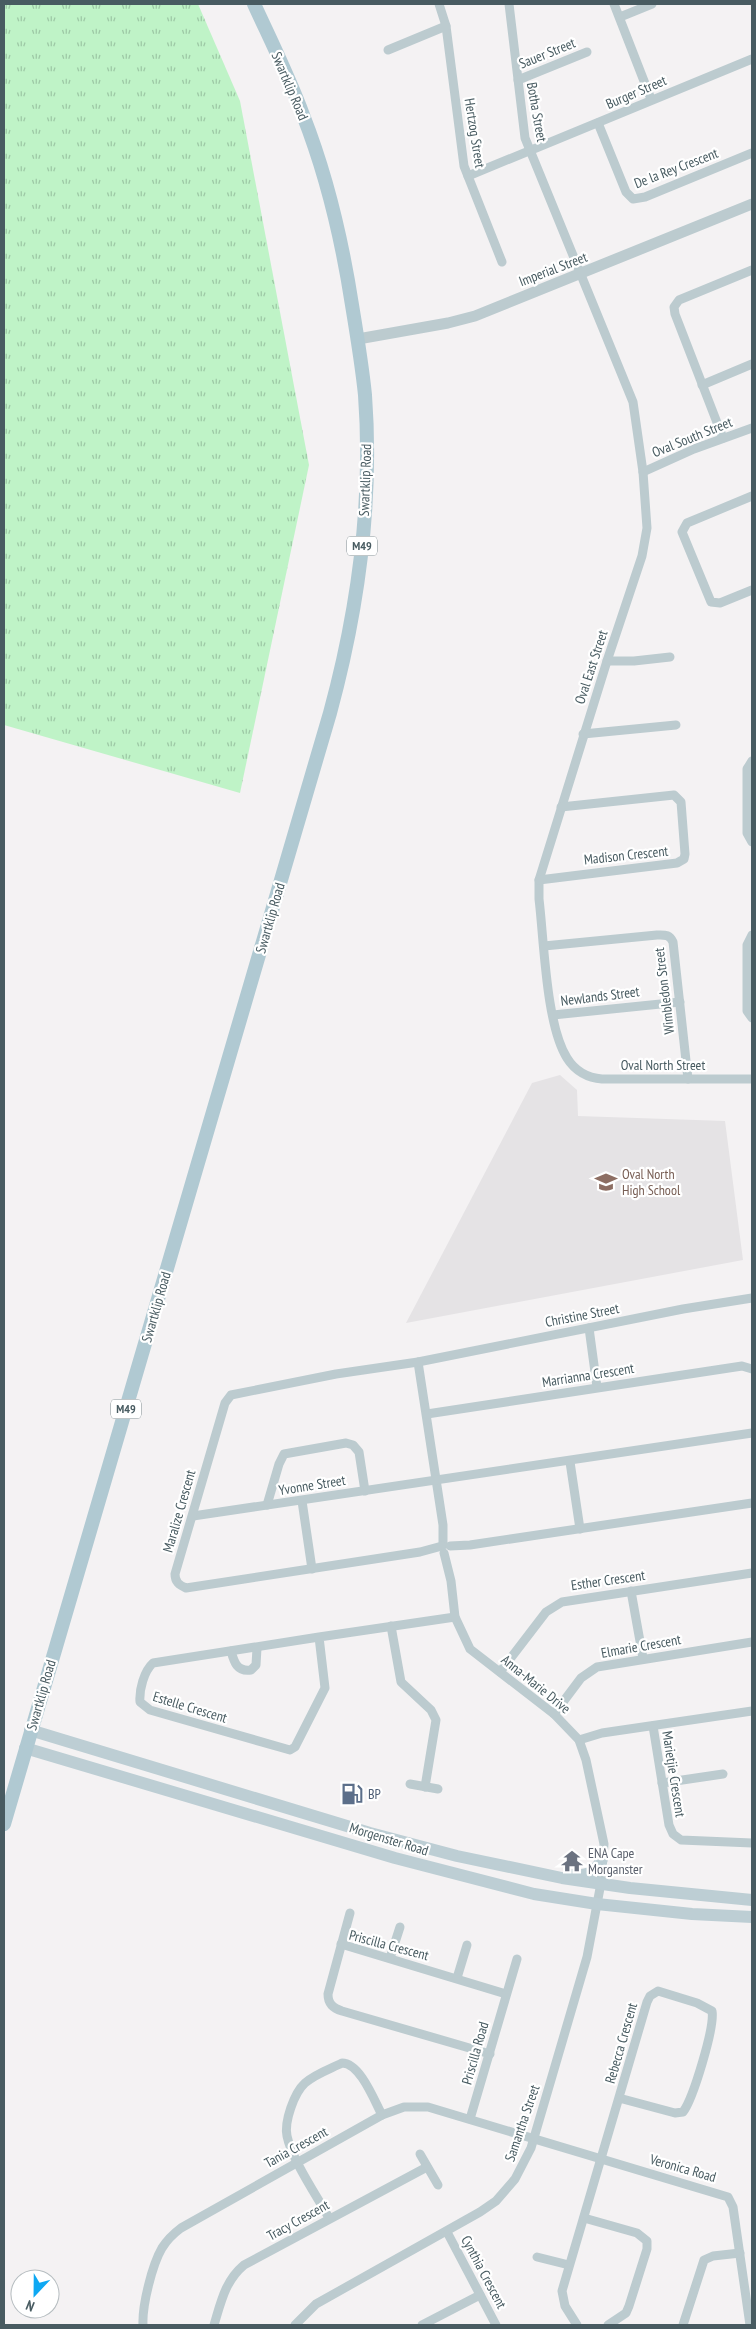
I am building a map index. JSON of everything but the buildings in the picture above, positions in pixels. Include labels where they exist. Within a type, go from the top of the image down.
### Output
[{"type":"main road","name":"Swartklip Road","points":[[4,1824],[30,1730],[338,686],[355,608],[364,518],[367,431],[358,339],[345,260],[317,153],[303,114],[254,4]]},
{"type":"main road","name":"Morgenster Road","points":[[30,1730],[370,1833],[457,1856],[543,1875],[600,1884],[690,1895],[752,1900]]},
{"type":"main road","name":"Morgenster Road","points":[[25,1748],[458,1875],[534,1894],[597,1904],[692,1914],[752,1917]]},
{"type":"main road","points":[[543,1875],[586,1874],[595,1870],[603,1857]]},
{"type":"street","name":"Hertzog Street","points":[[439,4],[446,26],[463,159],[502,262]]},
{"type":"street","name":"Botha Street","points":[[509,4],[525,138],[581,275]]},
{"type":"street","points":[[614,4],[651,100]]},
{"type":"street","points":[[620,17],[652,4]]},
{"type":"street","points":[[388,50],[446,26]]},
{"type":"street","name":"Sauer Street","points":[[518,80],[587,52]]},
{"type":"street","name":"Burger Street","points":[[468,176],[752,58]]},
{"type":"street","name":"De la Rey Crescent","points":[[598,123],[626,192],[633,199],[645,197],[752,153]]},
{"type":"street","name":"Imperial Street","points":[[358,339],[461,320],[581,275],[752,204]]},
{"type":"street","points":[[723,438],[675,314],[675,304],[679,300],[752,270]]},
{"type":"street","name":"Oval East Street","points":[[576,1069],[566,1058],[561,1047],[553,1015],[538,892],[539,880],[606,661],[639,566],[646,536],[643,472],[633,402],[581,275]]},
{"type":"street","points":[[702,385],[752,364]]},
{"type":"street","name":"Oval South Street","points":[[643,472],[723,438],[752,428]]},
{"type":"street","points":[[752,496],[687,524],[682,532],[711,602],[720,603],[752,590]]},
{"type":"street","points":[[606,661],[634,661],[670,657]]},
{"type":"street","points":[[584,734],[676,725]]},
{"type":"street","points":[[752,761],[747,769],[747,833],[752,842]]},
{"type":"street","name":"Madison Crescent","points":[[539,880],[677,863],[684,859],[681,802],[674,795],[561,807]]},
{"type":"street","name":"Wimbledon Street","points":[[544,946],[667,935],[673,942],[688,1079]]},
{"type":"street","points":[[752,935],[747,945],[747,1011],[752,1018]]},
{"type":"street","name":"Newlands Street","points":[[553,1015],[680,1002]]},
{"type":"street","name":"Oval North Street","points":[[576,1069],[597,1078],[752,1079]]},
{"type":"street","name":"Christine Street","points":[[418,1362],[752,1298]]},
{"type":"street","points":[[588,1328],[597,1388]]},
{"type":"street","name":"Anna-Marie Drive","points":[[418,1362],[455,1617],[470,1649],[554,1714],[579,1740],[586,1760],[602,1828],[603,1857],[600,1884]]},
{"type":"street","name":"Maralize Crescent","points":[[418,1362],[336,1374],[231,1395],[225,1403],[175,1574],[176,1582],[183,1586],[446,1549]]},
{"type":"street","name":"Marrianna Crescent","points":[[427,1414],[742,1366],[752,1369]]},
{"type":"street","points":[[436,1482],[752,1433]]},
{"type":"street","points":[[267,1505],[279,1464],[284,1454],[346,1443],[353,1445],[359,1452],[365,1491]]},
{"type":"street","points":[[570,1462],[580,1529]]},
{"type":"street","name":"Yvonne Street","points":[[193,1516],[436,1482]]},
{"type":"street","points":[[302,1501],[312,1569]]},
{"type":"street","points":[[446,1549],[752,1503]]},
{"type":"street","name":"Esther Crescent","points":[[500,1672],[546,1612],[567,1600],[752,1573]]},
{"type":"street","points":[[631,1591],[643,1658]]},
{"type":"street","name":"Estelle Crescent","points":[[319,1637],[325,1688],[295,1747],[290,1750],[150,1710],[140,1702],[146,1671],[153,1662],[256,1648],[319,1637],[455,1617]]},
{"type":"street","points":[[391,1626],[400,1682],[431,1710],[436,1720],[425,1787]]},
{"type":"street","name":"Elmarie Crescent","points":[[554,1714],[581,1678],[592,1669],[643,1658],[752,1642]]},
{"type":"street","points":[[231,1651],[238,1667],[244,1670],[251,1670],[256,1664],[256,1648]]},
{"type":"street","points":[[579,1740],[602,1734],[752,1711]]},
{"type":"street","name":"Marietjie Crescent","points":[[653,1726],[670,1829],[676,1837],[681,1840],[752,1843]]},
{"type":"street","points":[[662,1783],[723,1774]]},
{"type":"street","points":[[410,1784],[438,1789]]},
{"type":"street","name":"Samantha Street","points":[[295,2325],[316,2304],[480,2212],[502,2195],[521,2169],[533,2139],[587,1957],[600,1884]]},
{"type":"street","points":[[341,1944],[350,1913]]},
{"type":"street","points":[[390,1958],[400,1927]]},
{"type":"street","name":"Priscilla Crescent","points":[[490,2054],[342,2011],[331,2005],[328,2001],[328,1994],[341,1944],[506,1994]]},
{"type":"street","points":[[457,1978],[467,1945]]},
{"type":"street","name":"Priscilla Road","points":[[470,2119],[517,1960]]},
{"type":"street","name":"Rebecca Crescent","points":[[577,2325],[562,2300],[562,2291],[647,2002],[653,1993],[658,1991],[697,2003],[712,2011],[712,2025],[696,2083],[684,2112],[675,2113],[619,2098]]},
{"type":"street","points":[[329,2218],[298,2162],[287,2136],[287,2127],[298,2093],[312,2078],[342,2063],[352,2064],[359,2072],[382,2115]]},
{"type":"street","name":"Tania Crescent","points":[[143,2325],[146,2302],[156,2263],[161,2250],[172,2235],[195,2219],[382,2115],[404,2107],[420,2106],[470,2119],[533,2139]]},
{"type":"street","name":"Veronica Road","points":[[533,2139],[728,2197],[733,2207],[750,2325]]},
{"type":"street","points":[[420,2154],[438,2185]]},
{"type":"street","name":"Tracy Crescent","points":[[214,2325],[224,2291],[235,2273],[244,2265],[427,2167]]},
{"type":"street","points":[[584,2218],[637,2233],[647,2241],[647,2249],[626,2313],[608,2325]]},
{"type":"street","name":"Cynthia Crescent","points":[[447,2232],[496,2325]]},
{"type":"street","points":[[683,2325],[704,2260],[713,2256],[740,2253]]},
{"type":"street","points":[[537,2257],[569,2265]]},
{"type":"street","points":[[422,2325],[480,2295]]},
{"type":"shaded area","name":"Oval North High School","points":[[560,1075],[577,1090],[578,1116],[725,1121],[743,1260],[406,1323],[532,1083]]},
{"type":"green space","points":[[4,4],[198,4],[240,101],[309,465],[240,793],[4,725]]},
{"type":"place","name":"Oval North High School","points":[[606,1182]]},
{"type":"place","name":"BP","points":[[352,1794]]},
{"type":"place","name":"ENA Cape Morganster","points":[[572,1861]]}]
